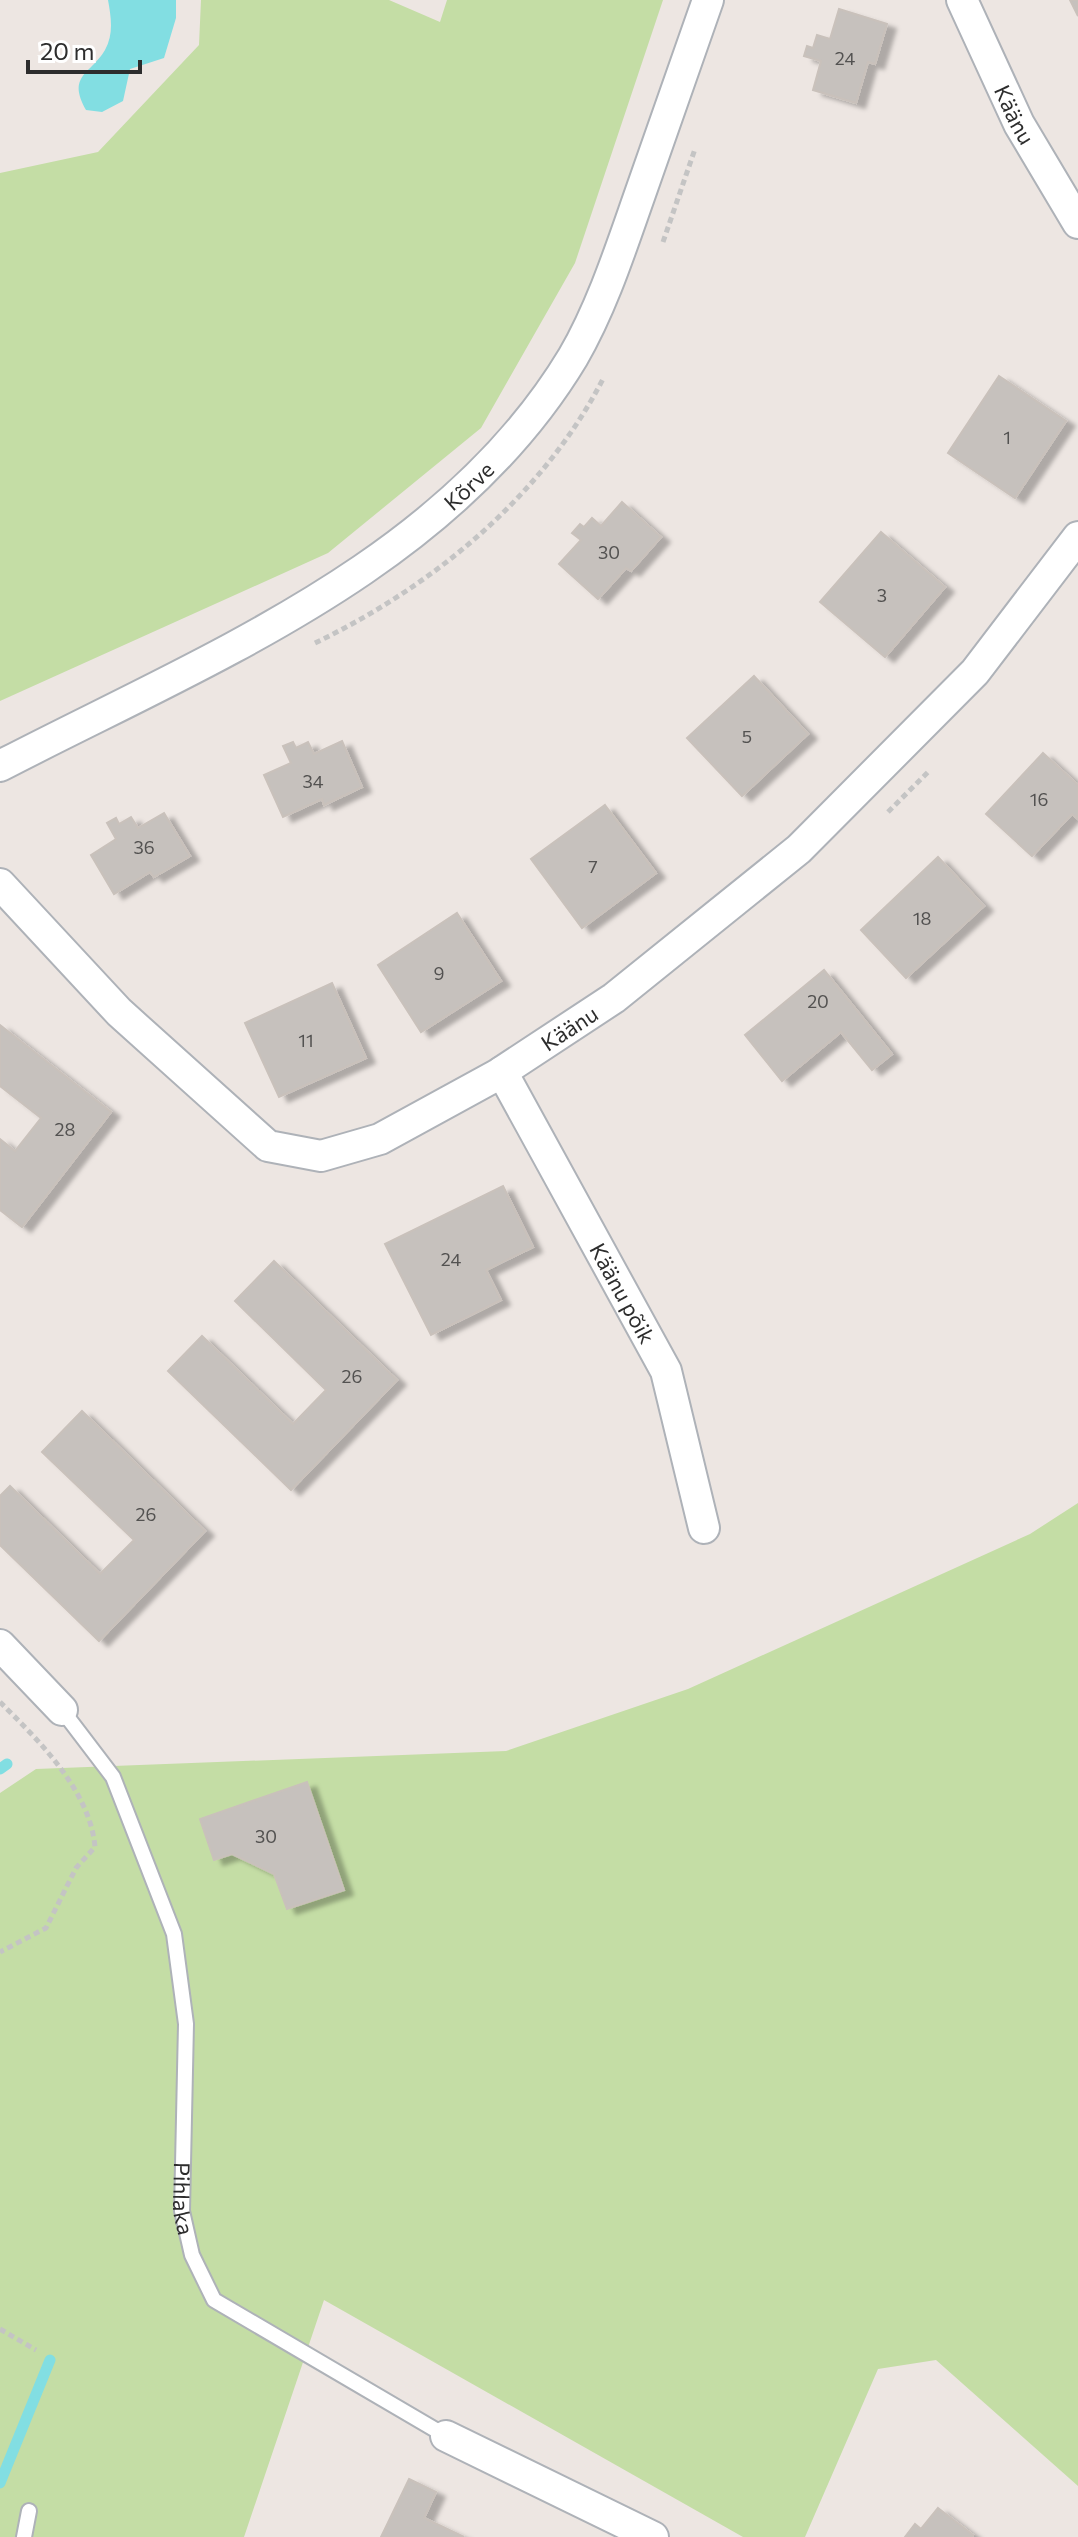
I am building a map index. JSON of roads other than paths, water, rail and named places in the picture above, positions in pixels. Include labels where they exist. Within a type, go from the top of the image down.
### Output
[{"type":"street","name":"Kõrve","points":[[0,766],[326,596],[417,530],[524,429],[574,354],[618,256],[708,0]]},
{"type":"street","name":"Käänu","points":[[962,0],[1019,124],[1078,223]]},
{"type":"street","name":"Käänu","points":[[0,885],[119,1012],[268,1146],[321,1156],[380,1139],[502,1072],[614,998],[799,849],[975,672],[1078,537]]},
{"type":"street","name":"Käänu põik","points":[[502,1072],[666,1371],[704,1528]]},
{"type":"street","name":"Pihlaka","points":[[0,1645],[62,1710]]},
{"type":"street","name":"Pihlaka","points":[[446,2436],[653,2537]]},
{"type":"lane","name":"Pihlaka","points":[[62,1710],[113,1777],[174,1934],[186,2024],[182,2211],[192,2255],[214,2300],[446,2436]]},
{"type":"lane","points":[[24,2537],[29,2511]]},
{"type":"water","points":[[108,0],[176,0],[176,18],[164,58],[130,69],[123,101],[102,112],[86,110],[79,89],[80,82],[108,44],[111,25]]},
{"type":"waterway","points":[[0,1769],[7,1764]]},
{"type":"waterway","points":[[0,2483],[50,2360]]}]
